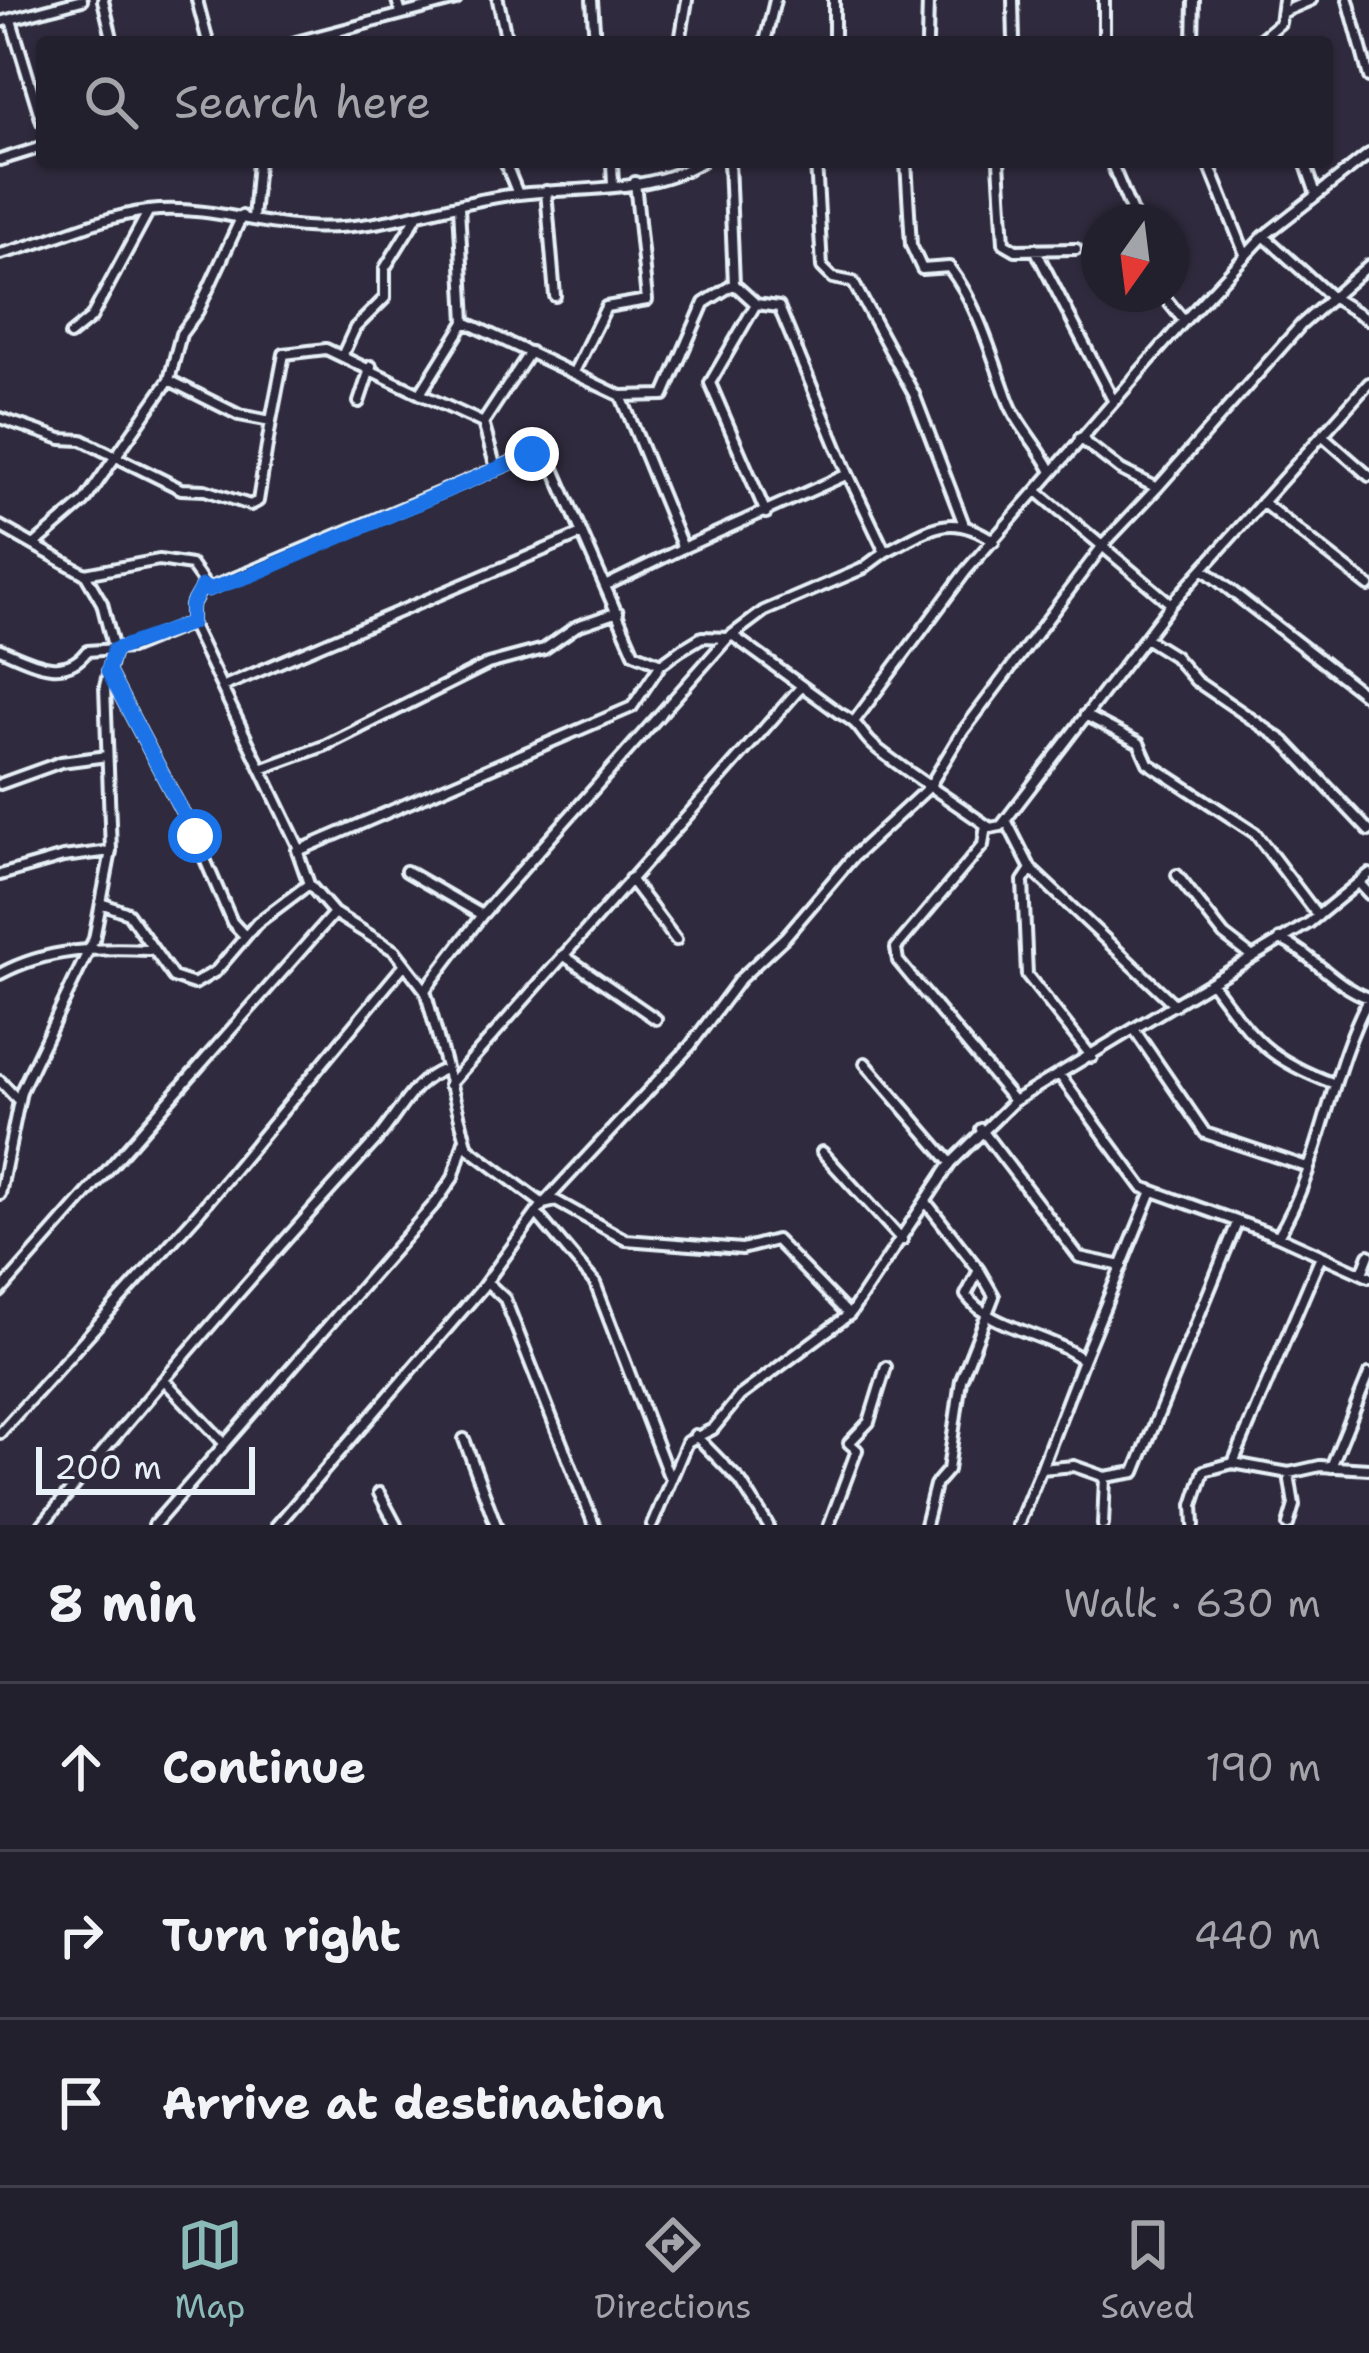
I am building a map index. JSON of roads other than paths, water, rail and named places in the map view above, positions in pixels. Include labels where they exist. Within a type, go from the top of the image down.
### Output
[{"type":"street","points":[[36,106],[5,21],[45,5],[82,0]]},
{"type":"street","points":[[103,0],[112,36]]},
{"type":"street","points":[[197,0],[206,36]]},
{"type":"street","points":[[397,0],[401,14]]},
{"type":"street","points":[[318,36],[456,0]]},
{"type":"street","points":[[498,0],[506,36]]},
{"type":"street","points":[[592,0],[595,36]]},
{"type":"street","points":[[681,36],[688,0]]},
{"type":"street","points":[[767,36],[776,0]]},
{"type":"street","points":[[834,0],[834,36]]},
{"type":"street","points":[[927,36],[928,0]]},
{"type":"street","points":[[1013,0],[1014,36]]},
{"type":"street","points":[[1104,36],[1105,0]]},
{"type":"street","points":[[1193,0],[1193,36]]},
{"type":"street","points":[[1266,36],[1280,23],[1282,0]]},
{"type":"street","points":[[1283,12],[1312,0]]},
{"type":"street","points":[[1348,0],[1369,77]]},
{"type":"street","points":[[0,160],[36,149]]},
{"type":"street","points":[[856,719],[1052,471],[1184,321],[1264,236],[1369,154]]},
{"type":"street","points":[[254,218],[258,168]]},
{"type":"street","points":[[507,168],[518,194]]},
{"type":"street","points":[[612,168],[613,186]]},
{"type":"street","points":[[0,254],[110,217],[148,211],[358,228],[518,194],[613,186],[690,168]]},
{"type":"street","points":[[729,168],[734,284],[756,304],[779,307],[885,552]]},
{"type":"street","points":[[816,168],[822,267],[832,278],[854,282],[914,394],[963,522],[994,542]]},
{"type":"street","points":[[906,168],[911,245],[922,269],[950,267],[962,283],[998,362],[1007,399],[1052,471]]},
{"type":"street","points":[[999,168],[1004,243],[1035,249],[1076,248]]},
{"type":"street","points":[[1114,168],[1128,204]]},
{"type":"street","points":[[1210,168],[1245,254]]},
{"type":"street","points":[[1307,168],[1316,194]]},
{"type":"street","points":[[574,373],[607,308],[647,300],[635,182]]},
{"type":"street","points":[[546,191],[555,296]]},
{"type":"street","points":[[420,394],[465,322],[459,206]]},
{"type":"street","points":[[70,335],[91,318],[148,211]]},
{"type":"street","points":[[34,544],[84,502],[169,380],[182,334],[198,311],[242,216]]},
{"type":"street","points":[[343,354],[356,328],[385,298],[385,268],[416,218]]},
{"type":"street","points":[[1264,236],[1330,296],[1369,320]]},
{"type":"street","points":[[1035,249],[1113,400]]},
{"type":"street","points":[[277,1525],[487,1282],[540,1209],[597,1151],[740,979],[785,937],[853,857],[929,787],[961,734],[1104,544],[1330,296],[1369,265]]},
{"type":"street","points":[[465,322],[621,396],[664,395],[704,303],[734,284]]},
{"type":"street","points":[[756,304],[710,383],[766,513]]},
{"type":"street","points":[[1177,312],[1184,321]]},
{"type":"street","points":[[0,418],[82,440],[181,489],[205,490],[250,505],[259,501],[264,483],[284,354],[326,349],[483,423],[496,468]]},
{"type":"street","points":[[483,423],[530,352]]},
{"type":"street","points":[[359,402],[370,366]]},
{"type":"street","points":[[169,380],[239,415],[271,421]]},
{"type":"street","points":[[297,850],[632,707],[661,664],[702,638],[730,637],[856,719],[873,746],[995,828],[1006,820],[1171,604],[1369,383]]},
{"type":"street","points":[[621,396],[683,548]]},
{"type":"street","points":[[1322,436],[1369,476]]},
{"type":"street","points":[[1080,438],[1121,470],[1157,488]]},
{"type":"street","points":[[85,574],[163,560],[190,565],[208,590],[529,454],[546,458],[579,535],[608,585],[634,653],[661,664]]},
{"type":"street","points":[[608,585],[848,474]]},
{"type":"street","points":[[1037,492],[1171,604]]},
{"type":"street","points":[[1262,502],[1369,586]]},
{"type":"street","points":[[424,990],[482,915],[730,637],[764,611],[862,569],[885,552],[943,524],[963,522]]},
{"type":"street","points":[[0,526],[85,574],[102,603],[114,650],[108,671],[106,756],[111,851],[92,948],[19,1101],[0,1194]]},
{"type":"street","points":[[222,687],[579,535]]},
{"type":"street","points":[[1202,569],[1369,698]]},
{"type":"street","points":[[202,586],[191,606],[191,623],[261,769],[309,884],[334,913],[395,951],[424,990],[468,1148],[540,1209],[596,1283],[669,1476]]},
{"type":"street","points":[[261,769],[324,746],[488,664],[544,649],[577,626],[618,612]]},
{"type":"street","points":[[0,649],[55,669],[78,663],[87,651],[114,650],[191,623]]},
{"type":"street","points":[[1145,638],[1174,656],[1196,681],[1284,741],[1369,831]]},
{"type":"street","points":[[108,671],[195,836],[232,922],[244,936]]},
{"type":"street","points":[[449,1085],[802,686]]},
{"type":"street","points":[[1084,715],[1139,743],[1148,763],[1256,833],[1318,916]]},
{"type":"street","points":[[0,784],[61,762],[106,756]]},
{"type":"street","points":[[1006,820],[1031,869],[1174,1005]]},
{"type":"street","points":[[986,825],[983,845],[896,948],[898,961],[1014,1101]]},
{"type":"street","points":[[0,875],[63,857],[111,851]]},
{"type":"street","points":[[1031,869],[1022,895],[1027,975],[1092,1057]]},
{"type":"street","points":[[406,871],[482,915]]},
{"type":"street","points":[[658,1445],[671,1456],[681,1454],[691,1439],[713,1429],[740,1396],[849,1315],[951,1162],[1014,1101],[1136,1032],[1318,916],[1369,874]]},
{"type":"street","points":[[1177,875],[1224,935],[1250,956]]},
{"type":"street","points":[[630,879],[676,940]]},
{"type":"street","points":[[1359,883],[1369,894]]},
{"type":"street","points":[[101,903],[128,913],[151,950],[181,984],[199,983],[244,936],[309,884]]},
{"type":"street","points":[[0,1292],[334,913]]},
{"type":"street","points":[[1279,1236],[1369,998],[1344,989],[1301,949],[1280,939]]},
{"type":"street","points":[[0,974],[31,957],[92,948],[151,950]]},
{"type":"street","points":[[562,956],[656,1019]]},
{"type":"street","points":[[0,1433],[199,1212],[404,964]]},
{"type":"street","points":[[1211,982],[1250,1037],[1293,1069],[1335,1084]]},
{"type":"street","points":[[1136,1032],[1205,1133],[1307,1167]]},
{"type":"street","points":[[865,1063],[951,1162]]},
{"type":"street","points":[[42,1525],[385,1131],[400,1106],[429,1075],[445,1069]]},
{"type":"street","points":[[1059,1074],[1090,1123],[1142,1187],[1279,1236],[1365,1275],[1369,1255]]},
{"type":"street","points":[[0,1081],[19,1101]]},
{"type":"street","points":[[981,1129],[1079,1257],[1122,1265]]},
{"type":"street","points":[[154,1525],[437,1201],[453,1178],[466,1136]]},
{"type":"street","points":[[822,1152],[902,1240]]},
{"type":"street","points":[[1018,1525],[1152,1191]]},
{"type":"street","points":[[540,1209],[556,1201],[626,1240],[742,1249],[776,1240],[849,1315]]},
{"type":"street","points":[[925,1525],[935,1485],[948,1470],[961,1380],[994,1296],[926,1202]]},
{"type":"street","points":[[1041,1469],[1074,1466],[1105,1477],[1135,1472],[1237,1223]]},
{"type":"street","points":[[1233,1463],[1320,1258]]},
{"type":"street","points":[[979,1270],[966,1294],[989,1317],[1054,1339],[1083,1360]]},
{"type":"street","points":[[487,1282],[505,1299],[594,1525]]},
{"type":"street","points":[[829,1525],[856,1450],[849,1443],[869,1422],[886,1367]]},
{"type":"street","points":[[1330,1467],[1369,1374]]},
{"type":"street","points":[[164,1380],[225,1444]]},
{"type":"street","points":[[464,1439],[496,1525]]},
{"type":"street","points":[[654,1524],[669,1476],[691,1439]]},
{"type":"street","points":[[691,1439],[741,1482],[768,1525]]},
{"type":"street","points":[[1194,1525],[1193,1505],[1204,1471],[1233,1463],[1289,1473],[1330,1467],[1369,1469]]},
{"type":"street","points":[[1288,1525],[1294,1505],[1289,1473]]},
{"type":"street","points":[[1103,1525],[1105,1477]]},
{"type":"street","points":[[379,1493],[396,1525]]}]
